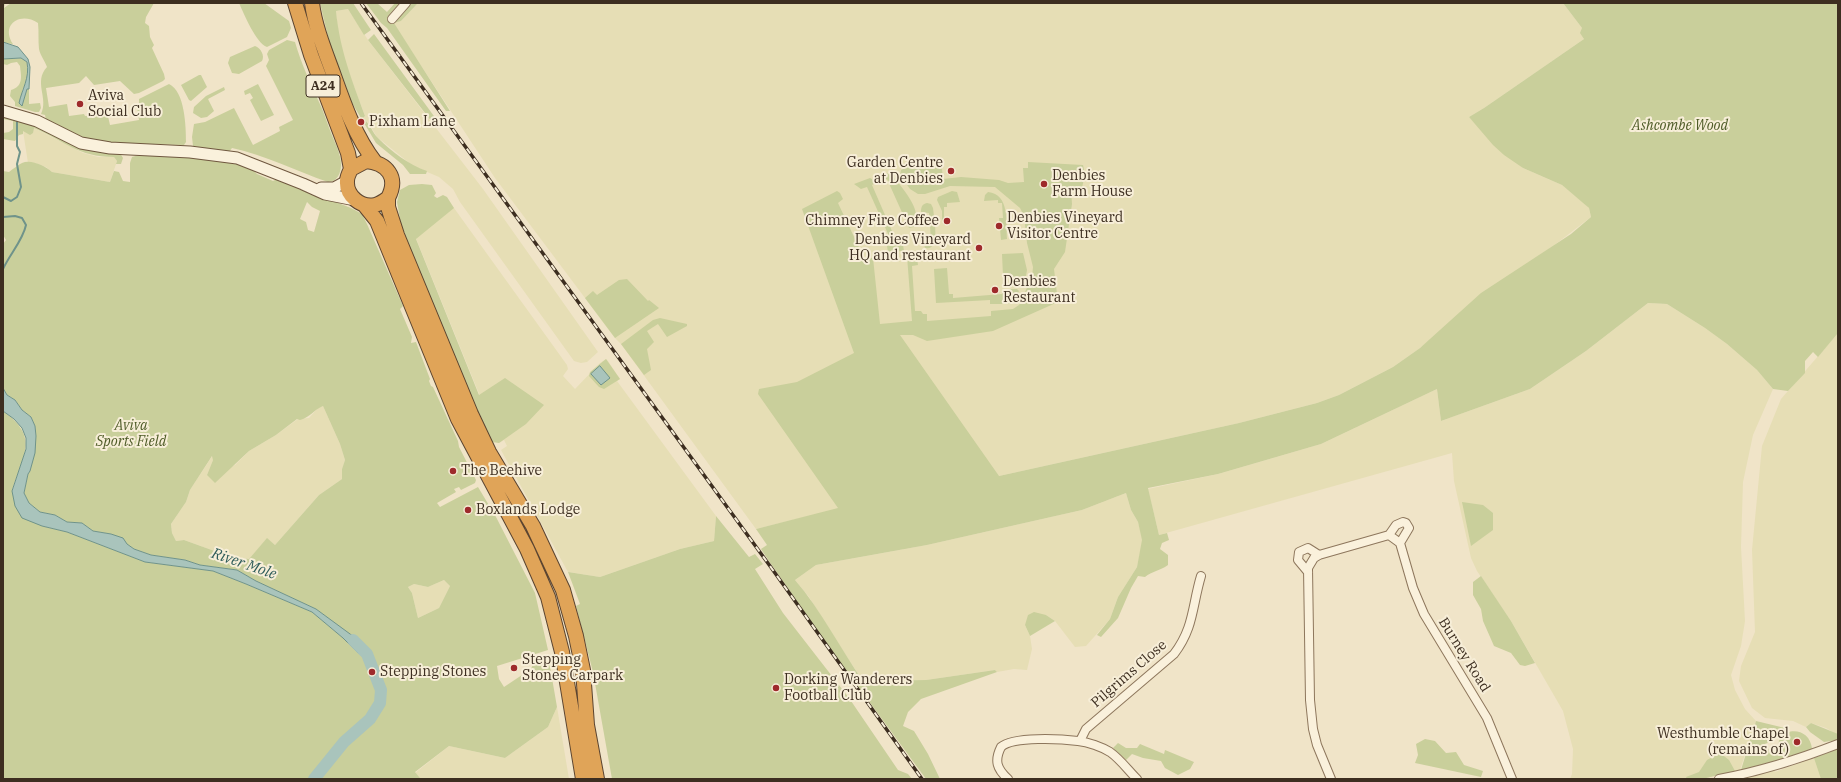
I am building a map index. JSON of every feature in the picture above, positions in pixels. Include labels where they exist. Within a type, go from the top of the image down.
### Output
[{"type":"highway","name":"A24","points":[[295,3],[308,48],[348,153],[349,175]]},
{"type":"highway","name":"A24","points":[[312,3],[325,51],[342,97],[364,147],[375,162]]},
{"type":"highway","points":[[583,779],[562,652],[548,597],[527,549],[458,419],[377,221],[350,194],[349,175],[366,161],[382,164],[391,176],[393,182],[388,198],[390,216],[471,414],[489,452],[533,526],[563,590],[576,636],[583,670],[587,725],[597,779]]},
{"type":"highway","points":[[360,203],[375,205],[388,198]]},
{"type":"main road","points":[[3,112],[37,121],[81,143],[96,146],[164,149],[230,157],[247,161],[325,194],[360,203]]},
{"type":"main road","points":[[303,184],[327,189],[334,188],[349,175]]},
{"type":"street","points":[[392,19],[406,3]]},
{"type":"street","points":[[1330,779],[1317,746],[1313,729],[1310,700],[1308,572],[1310,563],[1319,555],[1389,535],[1396,525],[1406,523],[1409,528],[1400,543],[1389,535]]},
{"type":"street","name":"Burney Road","points":[[1400,543],[1413,588],[1424,614],[1487,718],[1512,779]]},
{"type":"street","points":[[1308,572],[1298,560],[1299,552],[1308,548],[1319,555]]},
{"type":"street","name":"Pilgrims Close","points":[[1080,741],[1086,729],[1174,654],[1182,644],[1187,635],[1193,615],[1201,576]]},
{"type":"street","points":[[1008,779],[997,768],[996,764],[999,750],[1005,744],[1022,741],[1080,741],[1110,752],[1137,779]]},
{"type":"street","points":[[1719,779],[1780,766],[1838,744]]},
{"type":"shaded area","points":[[418,3],[1563,3],[1582,28],[1584,39],[1469,117],[1523,168],[1562,185],[1584,203],[1589,208],[1591,217],[1420,348],[1393,367],[1339,395],[1317,403],[1239,423],[999,476],[838,509],[756,529],[621,344],[495,178],[393,23],[401,21]]},
{"type":"shaded area","points":[[348,9],[368,40],[483,189],[598,352],[587,362],[581,363],[574,361],[460,202],[453,189],[439,177],[413,166],[377,137],[368,122],[363,118],[365,116],[344,60],[338,33],[336,11]]},
{"type":"shaded area","points":[[34,128],[83,153],[98,157],[114,157],[117,161],[110,182],[52,172],[46,167],[35,163],[28,163],[23,131]]},
{"type":"shaded area","points":[[435,200],[454,208],[567,365],[568,369],[563,376],[575,389],[600,363],[606,359],[608,361],[620,379],[617,381],[716,516],[714,541],[680,549],[600,577],[568,572],[501,450],[507,446],[504,440],[499,443],[411,226]]},
{"type":"shaded area","points":[[1648,303],[1667,304],[1705,328],[1727,344],[1757,370],[1773,389],[1753,435],[1743,482],[1741,547],[1745,621],[1741,646],[1731,675],[1735,690],[1745,709],[1756,721],[1740,770],[1702,779],[1570,779],[1572,774],[1573,749],[1563,711],[1511,621],[1477,571],[1471,558],[1454,481],[1452,453],[1159,535],[1148,489],[1218,474],[1321,444],[1437,389],[1441,421],[1530,389],[1586,351]]},
{"type":"shaded area","points":[[1838,333],[1837,735],[1826,728],[1811,723],[1806,727],[1793,721],[1765,718],[1752,708],[1739,681],[1741,666],[1755,632],[1752,550],[1762,446],[1781,399]]},
{"type":"shaded area","points":[[323,406],[340,444],[345,460],[342,469],[342,479],[319,495],[275,545],[267,539],[249,559],[231,557],[184,540],[176,541],[172,533],[171,524],[186,502],[190,490],[213,455],[213,460],[207,475],[235,465],[249,451],[276,435],[298,419],[309,418],[318,408]]},
{"type":"shaded area","points":[[1126,493],[1131,510],[1138,522],[1143,540],[1137,567],[1118,597],[1110,619],[1086,646],[1075,647],[1055,621],[1046,615],[1025,625],[1030,636],[1032,649],[1027,670],[1014,669],[997,672],[995,670],[926,680],[863,681],[809,597],[795,580],[816,565],[927,545],[1082,510]]},
{"type":"shaded area","points":[[444,580],[450,586],[439,608],[418,618],[412,593],[408,587],[414,584],[428,587]]},
{"type":"shaded area","points":[[557,707],[569,779],[419,779],[420,778],[415,773],[449,746],[505,758],[548,727]]},
{"type":"shaded area","points":[[1838,749],[1838,779],[1731,779],[1761,774],[1773,769],[1775,772]]},
{"type":"green space","points":[[3,3],[5,3],[4,8],[11,3],[154,3],[146,17],[145,23],[149,26],[150,37],[154,45],[152,48],[164,74],[165,79],[163,81],[134,94],[120,81],[94,85],[86,76],[79,83],[46,88],[49,107],[67,104],[69,116],[84,114],[85,116],[97,116],[107,112],[110,125],[139,120],[137,107],[139,106],[139,99],[169,84],[178,94],[184,110],[186,142],[184,145],[112,143],[85,139],[46,120],[45,115],[41,114],[43,102],[41,78],[47,67],[40,54],[38,23],[25,18],[19,19],[11,25],[9,31],[13,44],[4,43]]},
{"type":"green space","points":[[239,3],[264,3],[289,21],[291,28],[287,37],[267,47],[259,40],[251,28]]},
{"type":"green space","points":[[320,3],[353,3],[371,30],[364,35],[348,9],[336,11],[340,39],[351,78],[365,116],[363,118],[376,136],[389,148],[407,162],[427,171],[426,174],[410,174],[403,165],[376,143],[352,103],[329,41]]},
{"type":"green space","points":[[366,3],[377,3],[387,12],[395,3],[418,3],[401,21],[394,23],[450,111],[446,111],[387,28],[381,23]]},
{"type":"green space","name":"Ashcombe Wood","points":[[1563,3],[1838,3],[1838,333],[1818,357],[1813,352],[1805,361],[1805,373],[1788,391],[1773,389],[1757,370],[1727,344],[1705,328],[1667,304],[1648,303],[1586,351],[1530,389],[1441,421],[1437,389],[1321,444],[1218,474],[1148,488],[1159,535],[1167,533],[1169,540],[1162,543],[1160,549],[1168,555],[1168,565],[1162,569],[1150,573],[1145,577],[1138,576],[1118,618],[1101,637],[1097,635],[1110,619],[1118,597],[1137,567],[1142,540],[1138,522],[1131,510],[1126,493],[1082,510],[927,545],[816,565],[795,580],[822,616],[863,681],[926,680],[995,670],[997,672],[921,699],[908,712],[903,726],[914,731],[928,754],[940,779],[926,779],[821,636],[769,561],[761,549],[767,545],[756,529],[838,508],[758,394],[759,389],[797,382],[854,353],[802,209],[837,191],[840,193],[843,199],[838,203],[864,258],[873,258],[880,324],[912,321],[907,256],[917,258],[918,265],[912,266],[915,311],[921,311],[923,314],[927,314],[927,321],[991,316],[991,311],[1013,309],[1019,305],[1032,277],[1033,267],[1027,243],[1024,216],[1020,208],[995,187],[950,186],[925,194],[918,194],[910,189],[900,175],[901,170],[911,165],[913,169],[929,166],[928,161],[941,159],[943,179],[961,177],[999,180],[1008,183],[1024,182],[1023,168],[1028,168],[1028,162],[1083,165],[1085,174],[1082,188],[1071,190],[1072,204],[1065,252],[1054,269],[1058,302],[993,331],[927,341],[913,335],[900,335],[999,476],[1239,423],[1317,403],[1339,395],[1393,367],[1420,348],[1481,293],[1571,234],[1591,217],[1589,208],[1562,185],[1523,168],[1504,155],[1493,145],[1469,117],[1584,39],[1580,33],[1582,28]]},
{"type":"green space","points":[[374,34],[439,123],[436,127],[368,40]]},
{"type":"green space","points":[[287,40],[295,42],[339,153],[341,161],[340,171],[336,179],[331,182],[244,151],[232,148],[229,152],[193,146],[192,137],[194,124],[205,122],[234,108],[253,145],[280,131],[279,127],[293,120],[266,66],[269,60],[267,54],[269,50]]},
{"type":"green space","points":[[255,46],[262,52],[262,61],[239,74],[232,73],[228,63],[230,57]]},
{"type":"green space","points":[[21,58],[27,62],[28,78],[22,91],[22,105],[27,89],[29,89],[29,104],[40,103],[41,108],[39,112],[15,106],[15,102],[10,96],[11,90],[20,83],[21,73],[20,66],[17,62],[7,65],[3,64],[3,59]]},
{"type":"green space","points":[[201,75],[207,87],[191,101],[181,85]]},
{"type":"green space","points":[[258,84],[274,115],[261,121],[250,100],[253,98],[250,93],[245,95],[244,91]]},
{"type":"green space","points":[[224,87],[225,90],[208,99],[214,111],[207,117],[201,118],[193,113],[194,107],[206,96]]},
{"type":"green space","points":[[3,115],[35,125],[76,146],[100,152],[120,153],[123,158],[121,164],[116,164],[117,161],[114,157],[101,156],[81,151],[34,128],[33,133],[30,135],[23,131],[23,134],[19,135],[15,141],[3,139],[3,133],[9,132],[13,129],[13,121],[3,119]]},
{"type":"green space","name":"Aviva Sports Field","points":[[181,153],[240,163],[252,169],[257,174],[273,181],[277,179],[351,208],[362,214],[403,306],[400,309],[412,337],[411,343],[416,342],[430,379],[429,381],[431,386],[433,387],[458,441],[459,447],[476,480],[475,483],[461,490],[459,487],[454,489],[456,492],[437,503],[440,507],[478,487],[496,517],[535,593],[548,650],[497,666],[499,679],[504,687],[531,669],[535,660],[548,655],[557,707],[548,727],[505,758],[449,746],[415,772],[420,778],[419,779],[3,779],[3,411],[22,429],[25,438],[26,447],[24,457],[12,491],[42,526],[67,532],[145,562],[213,571],[246,584],[312,612],[343,638],[358,653],[345,631],[316,609],[256,581],[237,570],[200,565],[185,560],[151,555],[134,549],[111,534],[93,531],[82,523],[67,522],[55,515],[40,512],[29,503],[24,493],[36,436],[35,426],[31,417],[22,410],[15,400],[7,395],[3,388],[3,244],[6,240],[3,235],[3,171],[9,172],[22,163],[30,162],[42,165],[52,172],[110,182],[114,171],[119,172],[123,181],[130,182],[130,163],[132,157],[139,155]],"holes":[[[307,202],[312,207],[320,211],[314,232],[308,230],[306,222],[300,219]],[[323,406],[340,444],[345,460],[342,469],[342,479],[319,495],[275,545],[267,538],[249,559],[231,557],[184,540],[176,541],[172,533],[171,524],[186,502],[190,490],[212,456],[213,460],[207,475],[215,483],[249,451],[276,435],[297,419],[304,419]],[[444,580],[450,586],[439,608],[418,618],[412,593],[408,587],[414,584],[428,587]]]},
{"type":"green space","points":[[887,173],[892,175],[906,192],[914,206],[916,220],[914,227],[909,228],[887,179],[881,181],[877,178],[877,176]]},
{"type":"green space","points":[[870,178],[877,182],[872,185],[898,245],[903,245],[904,251],[888,252],[887,246],[893,245],[867,187],[861,189],[854,184]]},
{"type":"green space","points":[[409,185],[432,185],[436,193],[434,196],[437,198],[443,195],[447,197],[454,208],[416,239],[479,395],[505,378],[544,405],[526,424],[499,443],[492,442],[480,419],[401,225],[397,202],[400,190]]},
{"type":"green space","points":[[952,191],[957,192],[960,202],[947,203],[947,207],[944,207],[944,221],[942,221],[942,211],[937,200],[938,197]]},
{"type":"green space","points":[[988,192],[995,194],[1000,198],[1003,204],[1006,218],[1007,239],[1001,240],[999,218],[1003,218],[1002,203],[998,203],[998,200],[984,201],[985,195]]},
{"type":"green space","points":[[927,203],[931,204],[933,208],[935,226],[935,240],[930,248],[925,248],[923,240],[931,240],[929,213],[921,212],[922,206]]},
{"type":"green space","points":[[1023,253],[1027,270],[1026,276],[1007,278],[1007,276],[1003,276],[1002,254]]},
{"type":"green space","points":[[947,268],[949,294],[953,294],[953,298],[1002,294],[1002,291],[1008,291],[1008,289],[1017,289],[1019,291],[1014,302],[1010,304],[990,304],[990,300],[936,303],[934,269]]},
{"type":"green space","points":[[627,279],[648,301],[649,300],[659,308],[615,338],[585,298],[593,291],[597,295],[619,280]]},
{"type":"green space","points":[[660,318],[687,324],[687,326],[667,337],[658,324],[647,331],[654,342],[647,349],[651,370],[644,375],[621,344],[653,320]]},
{"type":"green space","points":[[606,359],[620,379],[604,389],[599,387],[589,376],[590,372]]},
{"type":"green space","points":[[1462,502],[1483,505],[1493,513],[1493,530],[1471,546]]},
{"type":"green space","points":[[716,516],[749,557],[755,554],[763,564],[755,569],[783,613],[849,698],[898,770],[908,774],[912,779],[612,779],[593,672],[576,606],[580,604],[568,572],[600,577],[680,549],[714,541]]},
{"type":"green space","points":[[1481,576],[1511,621],[1535,663],[1525,666],[1520,665],[1511,653],[1494,646],[1483,621],[1481,609],[1473,595],[1473,582]]},
{"type":"green space","points":[[1034,612],[1046,615],[1055,621],[1030,636],[1025,625],[1028,615]]},
{"type":"green space","points":[[1756,721],[1785,728],[1770,742],[1762,745],[1763,749],[1768,748],[1770,754],[1779,751],[1781,737],[1792,731],[1805,735],[1810,741],[1812,749],[1766,765],[1741,770]]},
{"type":"green space","points":[[1811,723],[1838,734],[1838,740],[1824,742],[1810,732],[1806,727]]},
{"type":"green space","points":[[1425,739],[1435,741],[1446,753],[1456,752],[1464,765],[1483,771],[1481,777],[1415,763],[1418,755],[1416,744]]},
{"type":"green space","points":[[1118,743],[1126,748],[1137,748],[1140,744],[1164,754],[1165,750],[1194,762],[1190,769],[1178,775],[1165,768],[1161,761],[1143,758],[1132,754],[1126,760],[1113,748]]},
{"type":"green space","points":[[1838,749],[1838,779],[1821,779],[1814,758]]},
{"type":"green space","points":[[1720,753],[1729,760],[1735,771],[1702,779],[1687,779],[1686,777],[1699,772],[1707,760]]},
{"type":"water","points":[[3,42],[18,47],[28,59],[30,67],[29,89],[27,89],[22,106],[19,103],[27,78],[27,62],[21,58],[3,59]]},
{"type":"water","points":[[600,366],[610,378],[601,385],[591,374]]},
{"type":"water","points":[[3,388],[7,395],[15,400],[22,410],[31,417],[35,426],[35,453],[24,493],[29,503],[40,512],[55,515],[67,522],[82,523],[93,531],[123,538],[127,544],[134,549],[151,555],[185,560],[200,565],[237,570],[256,581],[316,609],[361,642],[368,650],[358,653],[343,638],[312,612],[213,571],[145,562],[67,532],[42,526],[22,518],[15,506],[12,491],[26,449],[26,438],[22,428],[14,419],[3,411]]},
{"type":"waterway","points":[[3,197],[11,201],[17,197],[21,187],[17,164],[20,152],[17,146],[17,122]]},
{"type":"waterway","points":[[3,217],[15,216],[22,218],[26,225],[19,242],[3,269]]},
{"type":"waterway","name":"River Mole","points":[[314,779],[344,742],[370,719],[380,703],[381,690],[367,654],[353,640]]},
{"type":"railway","points":[[361,3],[770,566],[922,779]]},
{"type":"place","name":"Aviva Social Club","points":[[80,104]]},
{"type":"place","name":"Pixham Lane","points":[[361,122]]},
{"type":"place","name":"Garden Centre at Denbies","points":[[951,171]]},
{"type":"place","name":"Denbies Farm House","points":[[1044,184]]},
{"type":"place","name":"Chimney Fire Coffee","points":[[947,221]]},
{"type":"place","name":"Denbies Vineyard Visitor Centre","points":[[999,226]]},
{"type":"place","name":"Denbies Vineyard HQ and restaurant","points":[[979,248]]},
{"type":"place","name":"Denbies Restaurant","points":[[995,290]]},
{"type":"place","name":"The Beehive","points":[[453,471]]},
{"type":"place","name":"Boxlands Lodge","points":[[468,510]]},
{"type":"place","name":"Stepping Stones Carpark","points":[[514,668]]},
{"type":"place","name":"Stepping Stones","points":[[372,672]]},
{"type":"place","name":"Dorking Wanderers Football Club","points":[[776,688]]},
{"type":"place","name":"Westhumble Chapel (remains of)","points":[[1797,742]]}]
